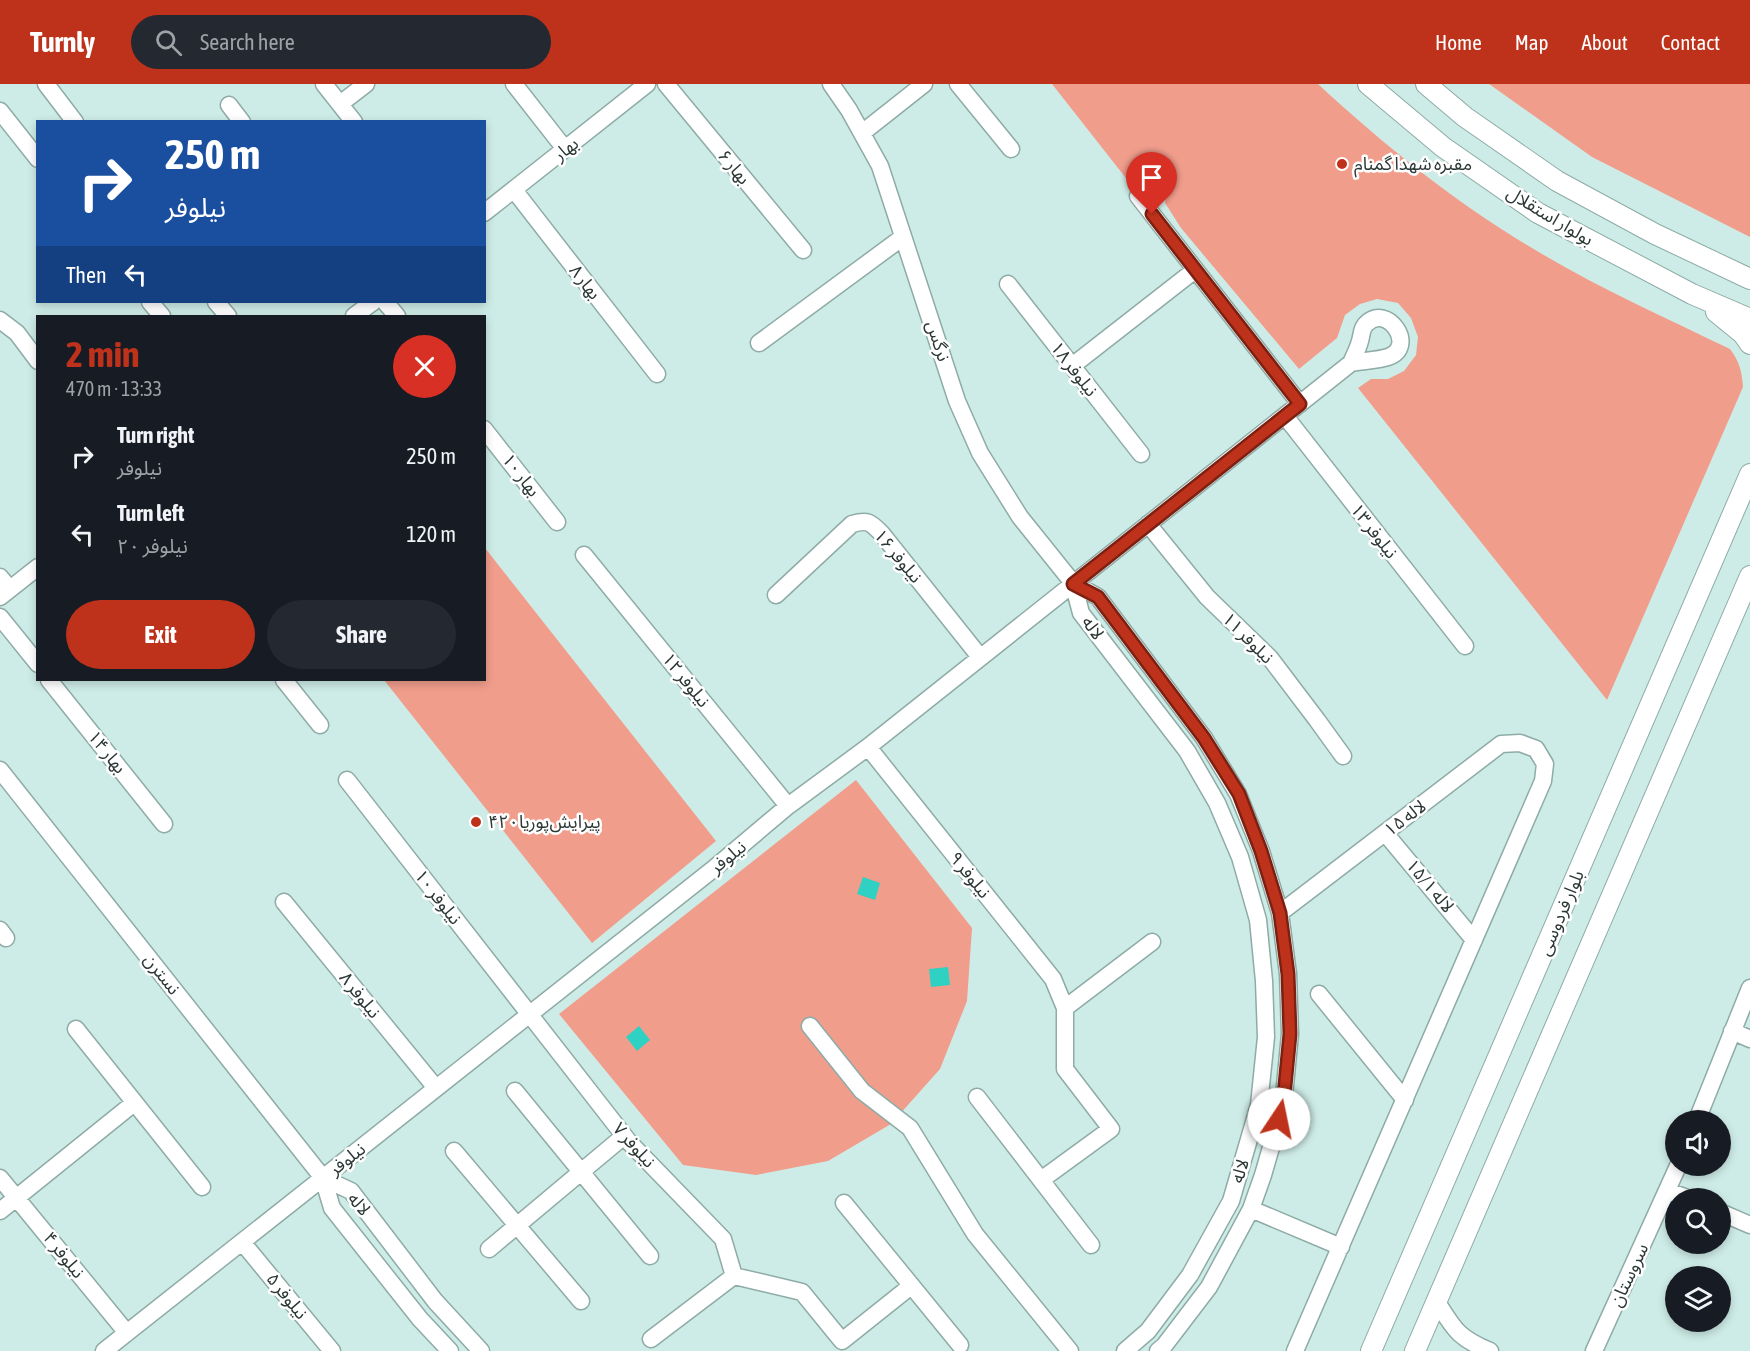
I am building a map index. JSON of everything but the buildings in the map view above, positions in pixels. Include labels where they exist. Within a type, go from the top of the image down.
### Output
[{"type":"main road","name":"بولوار استقلال","points":[[1368,84],[1443,147],[1538,213],[1692,294],[1750,320]]},
{"type":"main road","name":"بولوار استقلال","points":[[1426,84],[1465,117],[1557,182],[1708,261],[1750,279]]},
{"type":"main road","points":[[1708,261],[1750,264]]},
{"type":"main road","points":[[1692,294],[1743,334],[1750,344]]},
{"type":"main road","name":"بلوار فردوسی","points":[[1371,1351],[1750,474]]},
{"type":"main road","points":[[1415,1351],[1750,576]]},
{"type":"street","points":[[46,84],[73,120]]},
{"type":"street","points":[[324,84],[352,120]]},
{"type":"street","points":[[340,104],[366,84]]},
{"type":"street","points":[[514,84],[565,149]]},
{"type":"street","name":"بهار","points":[[486,211],[647,84]]},
{"type":"street","name":"بهار ۶","points":[[666,84],[803,250]]},
{"type":"street","name":"نرگس","points":[[831,84],[849,110],[880,166],[957,401],[980,453],[1020,517],[1073,584]]},
{"type":"street","points":[[862,133],[924,84]]},
{"type":"street","points":[[958,84],[1011,149]]},
{"type":"street","points":[[229,105],[240,120]]},
{"type":"street","points":[[0,111],[36,156]]},
{"type":"street","name":"بهار ۸","points":[[514,190],[657,374]]},
{"type":"street","points":[[1138,196],[1300,404]]},
{"type":"street","points":[[759,343],[903,237]]},
{"type":"street","points":[[1072,366],[1195,270]]},
{"type":"street","name":"نیلوفر ۱۸","points":[[1008,284],[1141,454]]},
{"type":"street","points":[[151,303],[161,315]]},
{"type":"street","points":[[217,303],[227,315]]},
{"type":"street","points":[[355,315],[372,303]]},
{"type":"street","points":[[386,303],[396,315]]},
{"type":"street","points":[[0,320],[16,333],[36,358]]},
{"type":"street","name":"نیلوفر","points":[[104,1351],[739,848],[788,806],[868,747],[1351,363]]},
{"type":"street","name":"نیلوفر ۱۳","points":[[1285,416],[1464,646]]},
{"type":"street","name":"بهار ۱۰","points":[[486,432],[557,522]]},
{"type":"street","name":"نیلوفر ۱۶","points":[[776,595],[852,524],[861,521],[869,522],[882,534],[980,657]]},
{"type":"street","name":"نیلوفر ۱۱","points":[[1148,524],[1207,597],[1269,658],[1343,756]]},
{"type":"street","name":"نیلوفر ۱۲","points":[[584,555],[788,806]]},
{"type":"street","points":[[3,588],[36,568]]},
{"type":"street","name":"لاله","points":[[1073,584],[1098,597],[1204,738],[1239,794],[1261,851],[1280,913],[1288,974],[1290,1034],[1283,1106],[1263,1175],[1251,1209],[1209,1287],[1158,1351]]},
{"type":"street","name":"لاله","points":[[1073,584],[1081,613],[1187,751],[1217,803],[1240,857],[1258,920],[1264,981],[1266,1037],[1259,1105],[1231,1201],[1190,1275],[1148,1331],[1125,1351]]},
{"type":"street","points":[[0,617],[36,662]]},
{"type":"street","name":"بهار ۱۴","points":[[51,681],[164,824]]},
{"type":"street","points":[[285,681],[320,725]]},
{"type":"street","name":"لاله ۱۵","points":[[1280,913],[1501,744],[1520,743],[1536,749],[1545,764],[1543,781],[1474,940]]},
{"type":"street","name":"نیلوفر ۹","points":[[868,747],[1053,979],[1065,1008]]},
{"type":"street","name":"نسترن","points":[[0,770],[323,1178]]},
{"type":"street","name":"نیلوفر ۱۰","points":[[347,780],[529,1015]]},
{"type":"street","name":"لاله ۱۵/۱","points":[[1386,833],[1474,940]]},
{"type":"street","name":"نیلوفر ۸","points":[[284,902],[436,1088]]},
{"type":"street","points":[[1295,1351],[1474,940]]},
{"type":"street","points":[[1041,1180],[1111,1128],[1065,1069],[1065,1008],[1152,942]]},
{"type":"street","points":[[1700,1110],[1750,988]]},
{"type":"street","points":[[1319,994],[1405,1100]]},
{"type":"street","name":"نیلوفر ۷","points":[[529,1015],[624,1136],[723,1239],[734,1276]]},
{"type":"street","points":[[810,1026],[862,1091],[910,1128],[975,1234],[1070,1351]]},
{"type":"street","points":[[76,1029],[202,1187]]},
{"type":"street","points":[[1732,1031],[1750,1039]]},
{"type":"street","points":[[515,1091],[650,1256]]},
{"type":"street","points":[[977,1096],[1091,1245]]},
{"type":"street","points":[[0,1211],[134,1103]]},
{"type":"street","points":[[489,1249],[624,1136]]},
{"type":"street","points":[[454,1151],[581,1301]]},
{"type":"street","name":"نیلوفر ۴","points":[[0,1178],[127,1333]]},
{"type":"street","name":"لاله","points":[[323,1178],[332,1208],[420,1319],[450,1351]]},
{"type":"street","name":"لاله","points":[[323,1178],[351,1191],[435,1301],[481,1351]]},
{"type":"street","name":"سروستان","points":[[1598,1350],[1665,1198]]},
{"type":"street","points":[[844,1203],[960,1346]]},
{"type":"street","points":[[1251,1209],[1341,1247]]},
{"type":"street","points":[[1731,1217],[1750,1225]]},
{"type":"street","name":"نیلوفر ۵","points":[[242,1242],[332,1351]]},
{"type":"street","points":[[651,1339],[734,1276],[802,1292],[842,1341],[911,1286]]},
{"type":"street","points":[[1437,1302],[1455,1330],[1472,1344],[1490,1351]]},
{"type":"shaded area","points":[[1052,84],[1318,84],[1418,170],[1471,209],[1527,245],[1577,273],[1627,300],[1730,349],[1739,366],[1743,387],[1607,700],[1358,388],[1371,379],[1388,379],[1404,371],[1416,355],[1418,337],[1411,318],[1398,303],[1377,299],[1360,304],[1345,315],[1337,338],[1299,369],[1181,228],[1165,203],[1166,194],[1148,174],[1129,182]]},
{"type":"shaded area","points":[[1489,84],[1750,84],[1750,237],[1592,157]]},
{"type":"shaded area","points":[[486,549],[716,841],[592,943],[385,681],[486,681]]},
{"type":"shaded area","points":[[856,780],[972,928],[967,1001],[940,1069],[891,1124],[828,1161],[756,1175],[683,1165],[559,1014]]},
{"type":"place","name":"مقبره شهدا گمنام","points":[[1342,164]]},
{"type":"place","name":"پیرایش‌پوریا۴۲۰","points":[[476,822]]},
{"type":"route","points":[[1152,214],[1300,404],[1073,584],[1098,597],[1181,705],[1239,794],[1261,851],[1280,913],[1288,974],[1290,1034],[1283,1106],[1279,1119]]}]
